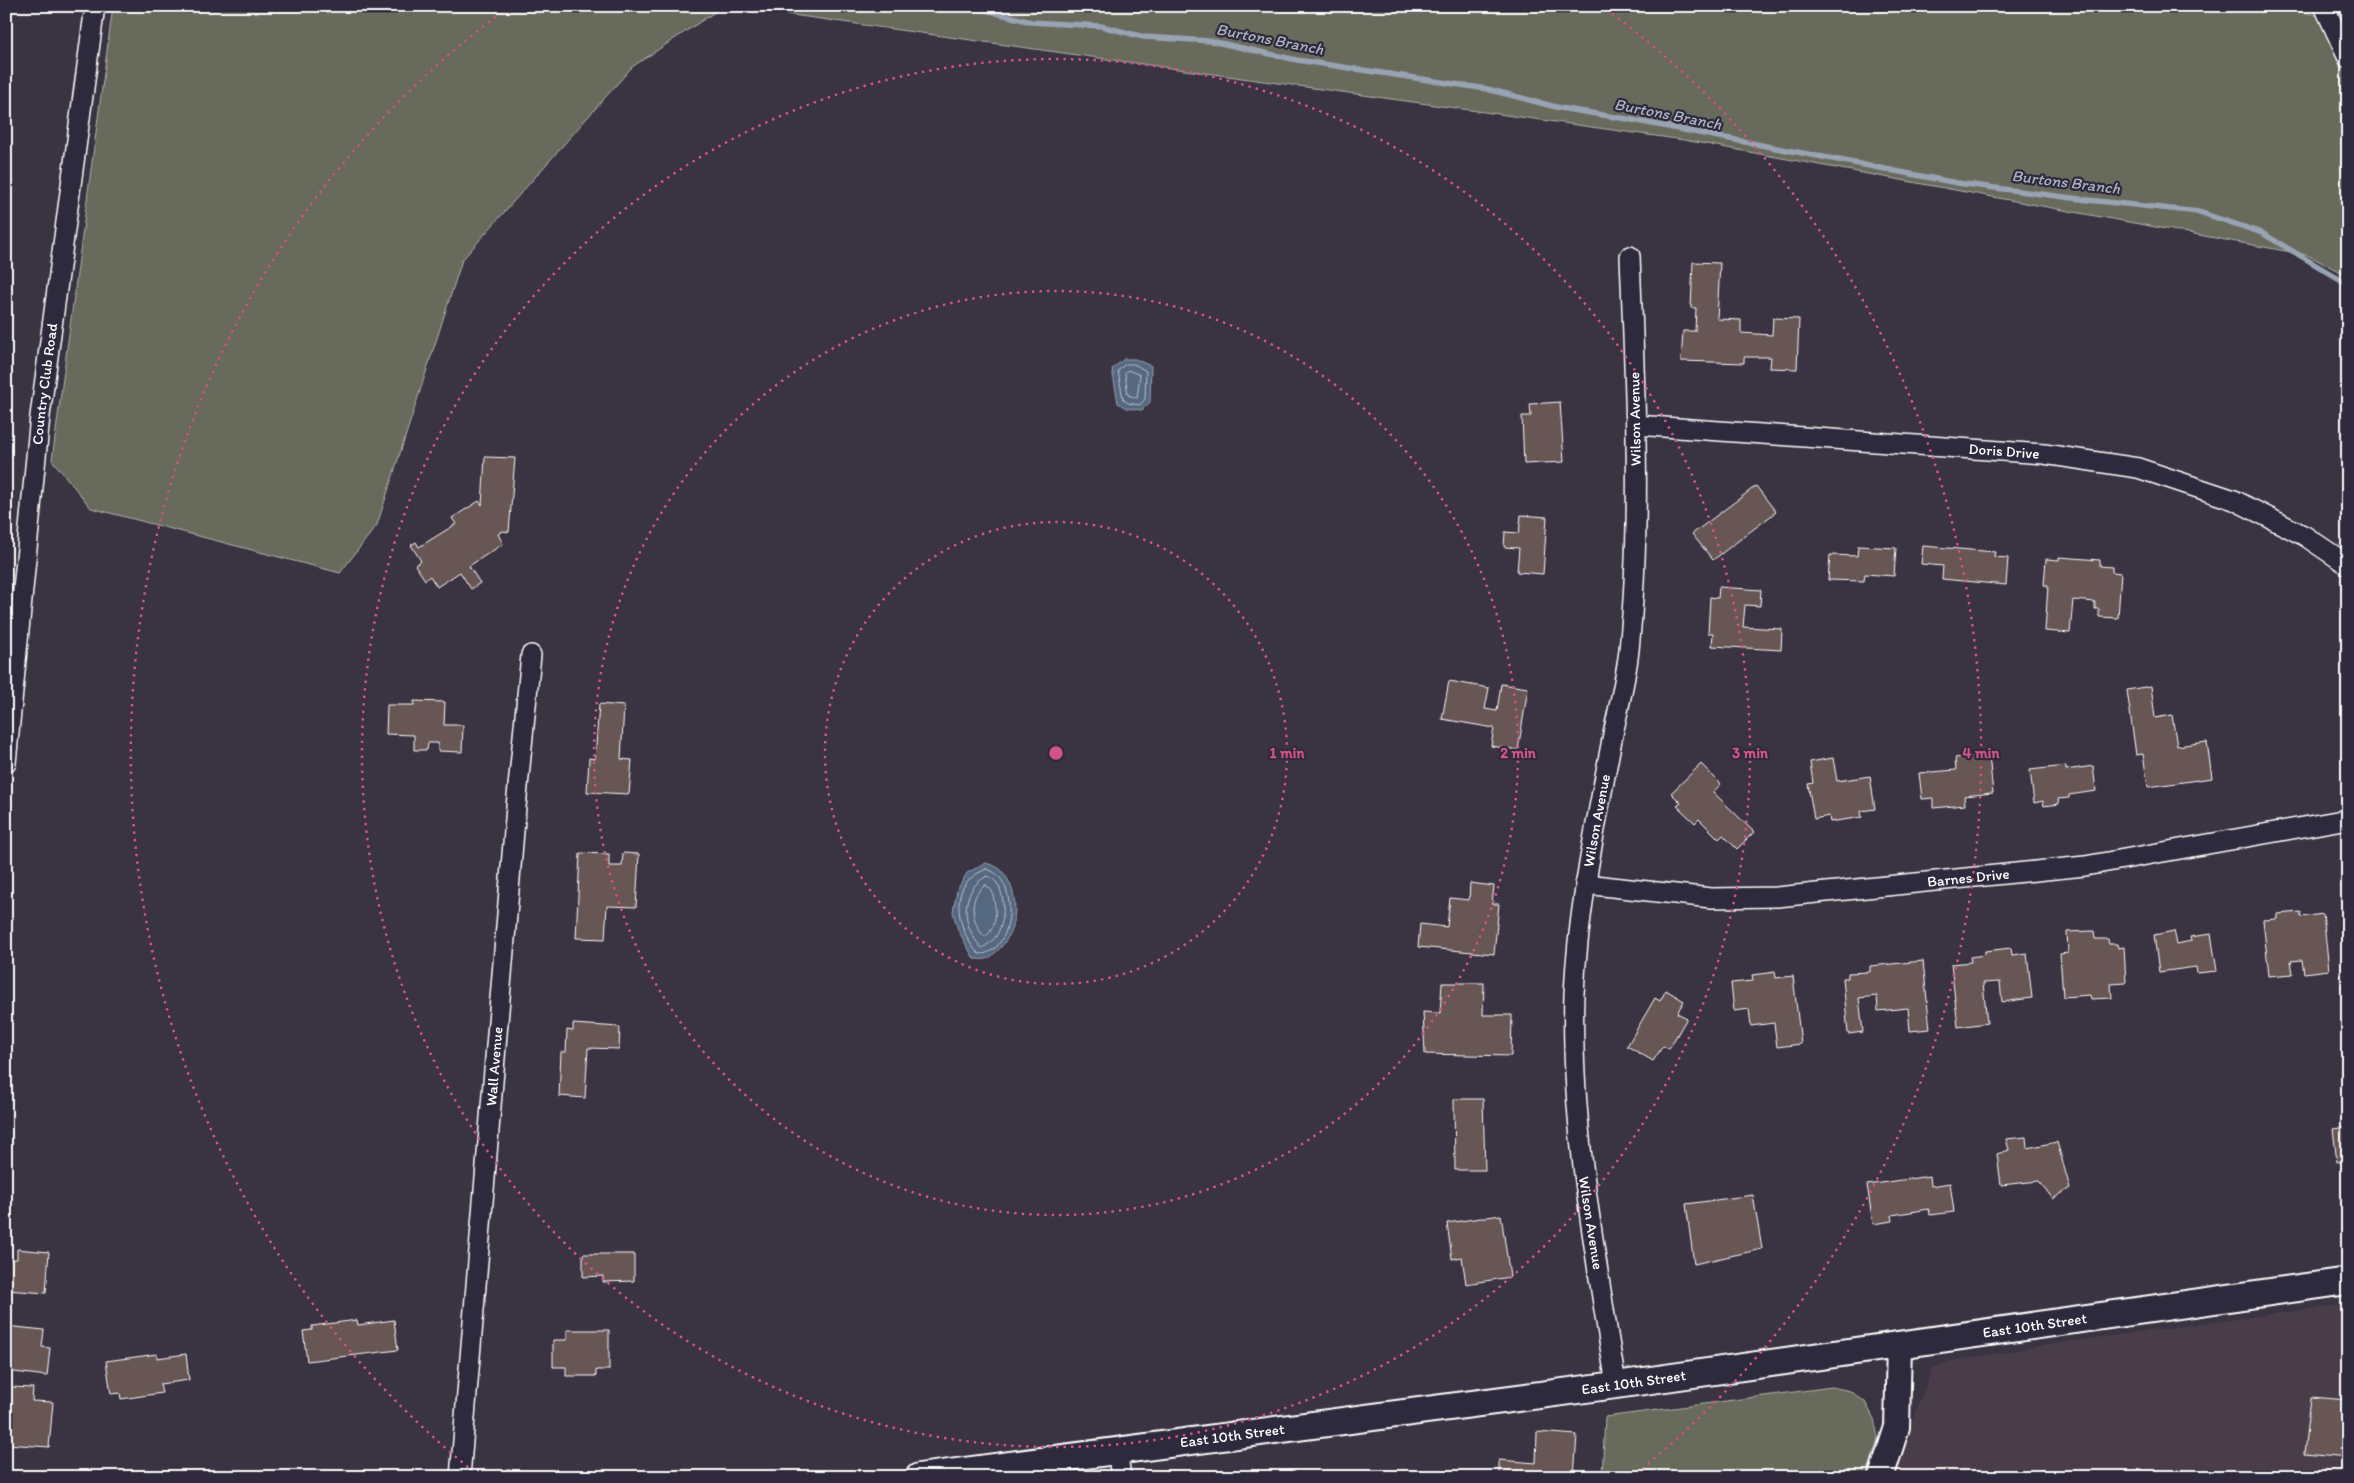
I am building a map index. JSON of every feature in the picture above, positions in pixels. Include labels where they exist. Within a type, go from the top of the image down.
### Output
[{"type":"main road","name":"East 10th Street","points":[[919,1477],[1117,1449],[1616,1385],[2348,1281]]},
{"type":"street","name":"Country Club Road","points":[[6,763],[40,416],[95,6]]},
{"type":"street","points":[[2324,6],[2348,58]]},
{"type":"street","name":"Wilson Avenue","points":[[1616,1385],[1581,1155],[1574,1056],[1574,993],[1585,884],[1628,653],[1637,543],[1636,425],[1630,256]]},
{"type":"street","name":"Doris Drive","points":[[1636,425],[2044,454],[2138,468],[2234,500],[2305,536],[2348,565]]},
{"type":"street","name":"Wall Avenue","points":[[460,1477],[516,807],[531,655]]},
{"type":"street","name":"Barnes Drive","points":[[1585,884],[1712,898],[1778,898],[2085,866],[2348,819]]},
{"type":"street","points":[[1881,1477],[1896,1427],[1899,1345]]},
{"type":"street","points":[[1117,1449],[1121,1477]]},
{"type":"shaded area","points":[[2348,1304],[2348,1477],[1892,1477],[1932,1369],[1951,1361],[2072,1341]]},
{"type":"green space","points":[[113,6],[724,6],[632,67],[462,260],[377,525],[340,573],[91,508],[52,460]]},
{"type":"green space","points":[[728,6],[2253,6],[2293,10],[2348,22],[2348,276],[2307,255],[1684,140]]},
{"type":"green space","points":[[1832,1387],[1850,1391],[1865,1402],[1874,1419],[1878,1439],[1866,1477],[1602,1477],[1605,1417]]},
{"type":"water","points":[[1124,359],[1135,359],[1151,366],[1150,402],[1142,410],[1126,408],[1118,403],[1112,369]]},
{"type":"water","points":[[986,863],[999,868],[1007,878],[1012,889],[1015,912],[1009,935],[1003,945],[988,958],[974,959],[958,930],[953,912],[957,890],[967,873]]},
{"type":"building","points":[[1693,262],[1720,263],[1717,319],[1741,320],[1741,333],[1772,335],[1773,318],[1799,319],[1797,369],[1770,368],[1771,357],[1744,357],[1744,363],[1681,361],[1683,331],[1695,331],[1696,308],[1691,308]]},
{"type":"building","points":[[1560,402],[1564,462],[1524,464],[1522,416],[1531,416],[1530,404]]},
{"type":"building","points":[[485,457],[515,458],[509,532],[503,531],[498,534],[503,544],[469,566],[480,583],[471,589],[460,572],[437,587],[430,576],[425,580],[415,565],[421,561],[411,545],[416,542],[419,547],[456,524],[452,518],[479,501],[482,505]]},
{"type":"building","points":[[1756,486],[1776,512],[1713,560],[1692,534]]},
{"type":"building","points":[[1521,515],[1547,517],[1543,574],[1517,572],[1519,548],[1504,547],[1505,532],[1519,533]]},
{"type":"building","points":[[1858,546],[1896,548],[1894,576],[1865,574],[1864,581],[1828,580],[1830,555],[1857,556]]},
{"type":"building","points":[[1923,546],[1995,552],[1994,557],[2008,558],[2006,585],[1942,579],[1943,566],[1921,564]]},
{"type":"building","points":[[2059,557],[2100,560],[2100,566],[2112,567],[2112,572],[2121,573],[2118,618],[2099,617],[2099,609],[2095,609],[2095,602],[2073,600],[2070,633],[2045,631],[2048,586],[2044,585],[2046,559],[2059,560]]},
{"type":"building","points":[[1719,587],[1761,590],[1760,606],[1745,605],[1743,627],[1782,629],[1781,650],[1712,646],[1713,633],[1708,633],[1710,597],[1718,598]]},
{"type":"building","points":[[1449,681],[1489,688],[1485,709],[1497,711],[1501,684],[1528,688],[1518,750],[1491,746],[1494,728],[1442,719]]},
{"type":"building","points":[[2151,686],[2155,718],[2172,715],[2177,746],[2207,742],[2212,778],[2148,787],[2143,754],[2136,755],[2127,690]]},
{"type":"building","points":[[414,701],[445,702],[444,725],[463,725],[462,752],[438,751],[438,743],[428,743],[427,750],[414,750],[414,735],[386,734],[387,705],[414,705]]},
{"type":"building","points":[[599,704],[624,706],[621,759],[632,760],[629,794],[587,792],[589,758],[595,759]]},
{"type":"building","points":[[1989,755],[1993,793],[1964,796],[1965,805],[1933,808],[1933,798],[1922,799],[1919,773],[1956,770],[1955,758]]},
{"type":"building","points":[[1833,758],[1837,781],[1870,776],[1875,809],[1861,811],[1862,817],[1830,822],[1829,816],[1814,819],[1808,784],[1813,783],[1810,762]]},
{"type":"building","points":[[1701,764],[1721,784],[1713,792],[1754,832],[1737,849],[1723,835],[1719,839],[1699,819],[1695,823],[1677,806],[1681,803],[1671,793]]},
{"type":"building","points":[[2066,766],[2066,770],[2093,766],[2096,791],[2069,795],[2069,798],[2058,799],[2059,804],[2044,806],[2043,801],[2034,803],[2030,770]]},
{"type":"building","points":[[580,853],[609,854],[609,866],[622,866],[623,853],[639,854],[636,907],[607,906],[605,939],[576,938]]},
{"type":"building","points":[[1470,883],[1494,886],[1492,904],[1499,904],[1494,954],[1418,947],[1420,924],[1447,927],[1450,898],[1469,900]]},
{"type":"building","points":[[2301,912],[2301,917],[2323,914],[2329,970],[2304,973],[2302,960],[2291,961],[2293,974],[2269,976],[2263,920],[2277,919],[2277,914]]},
{"type":"building","points":[[2094,931],[2095,939],[2108,939],[2109,944],[2117,944],[2118,948],[2124,947],[2126,983],[2111,984],[2112,998],[2091,999],[2090,995],[2063,997],[2060,954],[2068,953],[2067,932]]},
{"type":"building","points":[[2174,931],[2177,944],[2191,941],[2190,937],[2211,934],[2217,971],[2197,973],[2196,967],[2159,972],[2154,935]]},
{"type":"building","points":[[2011,948],[2012,955],[2027,953],[2032,998],[2002,1002],[2000,982],[1983,983],[1987,1023],[1958,1027],[1951,964],[1971,962],[1970,957],[1985,955],[1985,951]]},
{"type":"building","points":[[1923,961],[1930,1029],[1910,1031],[1908,1008],[1878,1011],[1877,996],[1859,998],[1863,1032],[1848,1034],[1843,978],[1848,978],[1848,973],[1870,972],[1870,966]]},
{"type":"building","points":[[1775,972],[1776,978],[1793,976],[1801,1044],[1777,1047],[1774,1023],[1751,1026],[1749,1009],[1734,1011],[1731,983],[1753,981],[1752,975]]},
{"type":"building","points":[[1442,983],[1484,983],[1483,1015],[1512,1015],[1511,1056],[1425,1054],[1423,1012],[1440,1013]]},
{"type":"building","points":[[1666,990],[1684,1001],[1677,1013],[1687,1018],[1669,1049],[1663,1046],[1653,1061],[1627,1046],[1655,998],[1660,1001]]},
{"type":"building","points":[[573,1024],[620,1027],[619,1049],[588,1048],[585,1098],[559,1096],[561,1052],[566,1052],[567,1030],[573,1031]]},
{"type":"building","points":[[1454,1099],[1483,1099],[1485,1170],[1455,1170]]},
{"type":"building","points":[[2348,1127],[2348,1161],[2337,1162],[2333,1129]]},
{"type":"building","points":[[2026,1137],[2027,1148],[2057,1142],[2070,1188],[2053,1199],[2039,1181],[2001,1185],[1997,1154],[2009,1150],[2006,1139]]},
{"type":"building","points":[[1930,1176],[1931,1186],[1950,1183],[1954,1212],[1930,1215],[1929,1209],[1892,1215],[1893,1221],[1873,1224],[1867,1185]]},
{"type":"building","points":[[1753,1195],[1762,1249],[1694,1264],[1686,1204]]},
{"type":"building","points":[[1501,1215],[1510,1277],[1466,1284],[1462,1257],[1452,1259],[1447,1223]]},
{"type":"building","points":[[17,1249],[49,1252],[46,1293],[6,1290],[6,1265],[9,1266],[9,1259],[17,1259]]},
{"type":"building","points":[[583,1254],[634,1254],[634,1281],[603,1282],[603,1276],[583,1277]]},
{"type":"building","points":[[357,1320],[358,1325],[394,1320],[398,1350],[307,1361],[303,1331],[312,1330],[312,1326]]},
{"type":"building","points":[[6,1326],[44,1330],[42,1347],[50,1348],[47,1376],[6,1371]]},
{"type":"building","points":[[567,1330],[609,1330],[609,1370],[596,1370],[596,1376],[566,1376],[566,1367],[553,1367],[553,1340],[567,1340]]},
{"type":"building","points":[[157,1354],[157,1358],[186,1354],[189,1380],[160,1384],[162,1393],[121,1399],[120,1393],[111,1394],[106,1361]]},
{"type":"building","points":[[10,1387],[33,1388],[32,1401],[53,1402],[49,1447],[6,1444],[6,1394],[9,1395]]},
{"type":"building","points":[[2310,1397],[2348,1400],[2348,1458],[2304,1454]]},
{"type":"building","points":[[1537,1432],[1577,1435],[1574,1477],[1499,1477],[1499,1460],[1536,1463]]},
{"type":"waterway","name":"Burtons Branch","points":[[971,6],[1031,22],[1101,26],[1144,37],[1211,41],[1297,60],[1487,89],[1560,108],[1627,119],[1957,183],[2199,212],[2262,233],[2348,284]]}]
